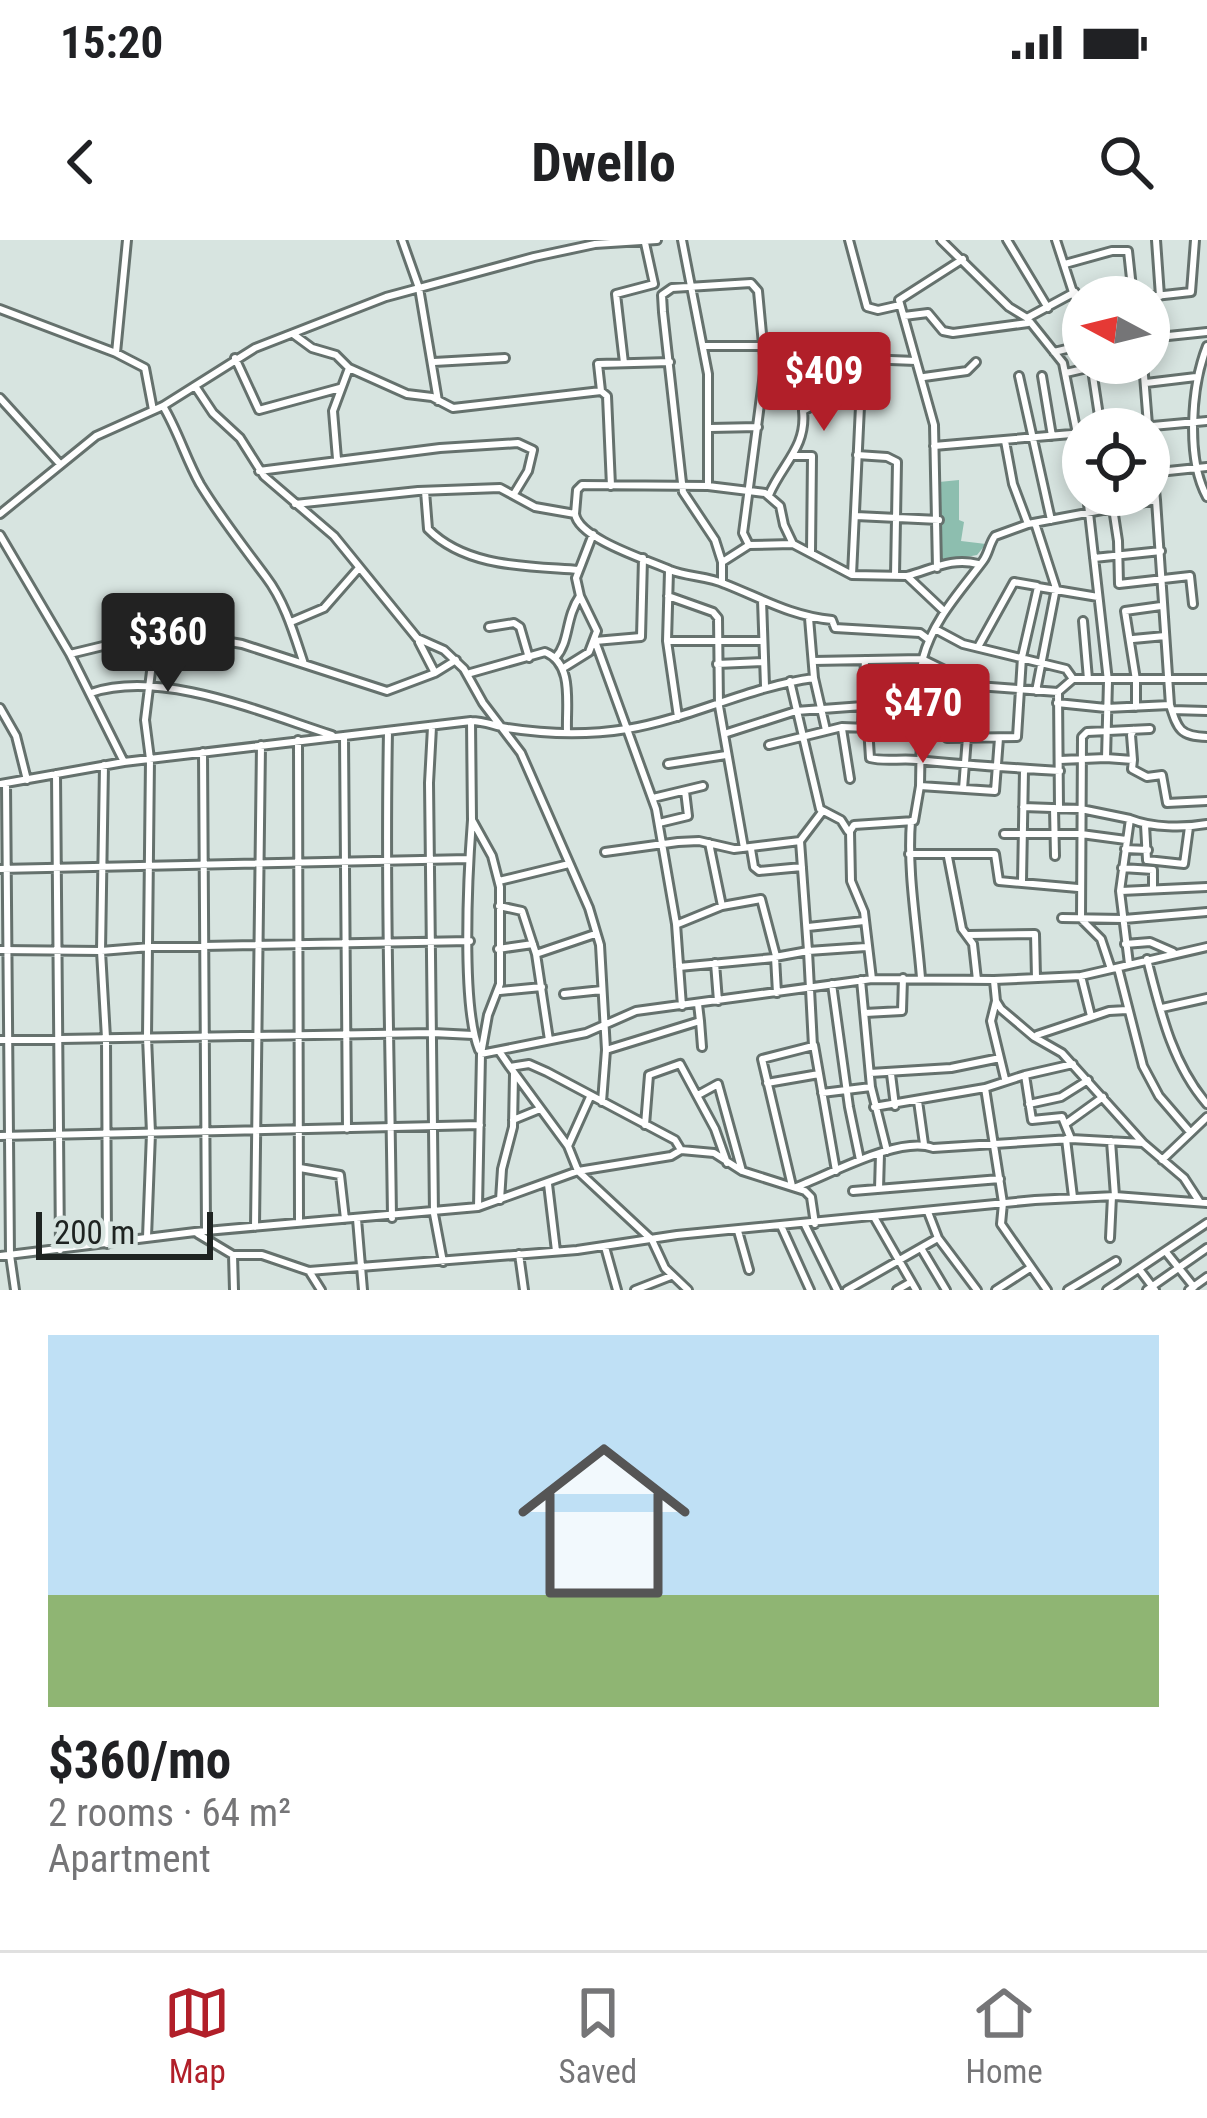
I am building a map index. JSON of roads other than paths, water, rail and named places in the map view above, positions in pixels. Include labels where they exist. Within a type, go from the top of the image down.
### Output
[{"type":"street","points":[[116,353],[128,240]]},
{"type":"street","points":[[402,240],[419,288],[438,401]]},
{"type":"street","points":[[0,514],[96,436],[163,406],[235,358],[377,300],[419,288],[595,242],[657,240]]},
{"type":"street","points":[[682,240],[704,346],[710,428],[708,486]]},
{"type":"street","points":[[849,240],[867,308],[900,305]]},
{"type":"street","points":[[941,240],[1028,321],[1062,366]]},
{"type":"street","points":[[1007,240],[1048,308]]},
{"type":"street","points":[[1056,240],[1069,276]]},
{"type":"street","points":[[1156,240],[1159,276]]},
{"type":"street","points":[[1170,295],[1191,292],[1196,240]]},
{"type":"street","points":[[624,364],[616,295],[654,284],[645,241]]},
{"type":"street","points":[[1065,264],[1112,250],[1128,251],[1131,276]]},
{"type":"street","points":[[937,568],[934,424],[900,305],[903,295],[963,259]]},
{"type":"street","points":[[722,582],[715,540],[682,487],[662,295],[666,290],[755,286],[763,344],[758,427],[742,533],[749,545]]},
{"type":"street","points":[[904,316],[928,314],[943,331],[953,333],[1028,321],[1062,300]]},
{"type":"street","points":[[0,309],[116,353],[147,370],[153,410]]},
{"type":"street","points":[[1170,336],[1207,332]]},
{"type":"street","points":[[293,334],[312,348],[336,355],[349,368],[453,408],[601,391],[607,395],[611,486]]},
{"type":"street","points":[[704,346],[800,346],[863,361],[916,362]]},
{"type":"street","points":[[1207,346],[1196,377],[1192,422],[1207,497]]},
{"type":"street","points":[[1054,352],[1062,350]]},
{"type":"street","points":[[770,495],[801,444],[803,411],[812,408],[830,385],[836,354]]},
{"type":"street","points":[[235,358],[259,410],[340,388]]},
{"type":"street","points":[[434,362],[505,358]]},
{"type":"street","points":[[852,574],[863,361]]},
{"type":"street","points":[[601,391],[598,364],[670,362]]},
{"type":"street","points":[[924,377],[967,370],[976,362]]},
{"type":"street","points":[[337,459],[333,411],[349,368]]},
{"type":"street","points":[[1019,376],[1051,520]]},
{"type":"street","points":[[1042,376],[1052,436]]},
{"type":"street","points":[[1170,380],[1196,377]]},
{"type":"street","points":[[196,386],[213,413],[240,438],[259,471],[324,526],[359,568],[417,638],[435,673]]},
{"type":"street","points":[[0,398],[60,464]]},
{"type":"street","points":[[1194,405],[1207,403]]},
{"type":"street","points":[[163,406],[199,482],[246,554],[268,578],[291,622],[304,664]]},
{"type":"street","points":[[1170,425],[1207,421]]},
{"type":"street","points":[[710,428],[758,427]]},
{"type":"street","points":[[934,446],[1062,435]]},
{"type":"street","points":[[1005,441],[1013,484],[1056,588],[1036,691]]},
{"type":"street","points":[[259,471],[518,443],[533,450],[514,495]]},
{"type":"street","points":[[857,455],[897,462],[895,576]]},
{"type":"street","points":[[793,456],[812,456],[811,553]]},
{"type":"street","points":[[1170,470],[1203,467]]},
{"type":"street","points":[[793,544],[780,506],[770,495],[708,486],[579,487],[577,524],[643,559],[722,582],[797,616],[832,620],[837,628],[920,633],[928,639]]},
{"type":"street","points":[[295,504],[500,488],[545,510],[575,514]]},
{"type":"street","points":[[425,491],[428,529],[446,542],[502,564],[579,570]]},
{"type":"street","points":[[856,516],[939,520]]},
{"type":"street","points":[[849,833],[854,825],[916,817],[922,661],[928,639],[995,536],[1073,516]]},
{"type":"street","points":[[1089,516],[1108,681],[1106,758]]},
{"type":"street","points":[[1115,516],[1119,584],[1190,576],[1193,604]]},
{"type":"street","points":[[1158,516],[1171,708],[1176,727],[1185,736],[1207,737]]},
{"type":"street","points":[[593,534],[579,570],[580,596],[595,620],[595,641],[653,798],[676,924],[682,1006]]},
{"type":"street","points":[[0,535],[41,598],[124,762]]},
{"type":"street","points":[[722,562],[749,545],[793,544],[852,574],[907,576],[958,560],[980,564]]},
{"type":"street","points":[[1094,558],[1161,551]]},
{"type":"street","points":[[595,641],[641,637],[643,559]]},
{"type":"street","points":[[291,622],[324,608],[359,568]]},
{"type":"street","points":[[669,570],[667,641],[679,717]]},
{"type":"street","points":[[907,576],[944,611]]},
{"type":"street","points":[[978,647],[1014,582],[1098,597]]},
{"type":"street","points":[[942,704],[943,734],[968,740],[1019,736],[1022,657],[1038,586]]},
{"type":"street","points":[[1192,590],[1207,590]]},
{"type":"street","points":[[556,657],[564,644],[568,612],[580,596]]},
{"type":"street","points":[[668,596],[716,614],[726,755],[754,867],[759,871],[802,867]]},
{"type":"street","points":[[762,599],[765,686]]},
{"type":"street","points":[[1136,707],[1126,610],[1161,606]]},
{"type":"street","points":[[809,618],[814,678],[826,730]]},
{"type":"street","points":[[1083,620],[1088,679]]},
{"type":"street","points":[[489,627],[514,622],[529,658]]},
{"type":"street","points":[[934,629],[963,644],[1066,669],[1072,680]]},
{"type":"street","points":[[70,654],[155,631],[242,644],[387,691],[456,660]]},
{"type":"street","points":[[147,1237],[150,759],[145,720],[155,631]]},
{"type":"street","points":[[1131,639],[1165,636]]},
{"type":"street","points":[[417,638],[456,660],[521,753],[597,934],[606,1050],[602,1102]]},
{"type":"street","points":[[565,667],[589,652],[595,641]]},
{"type":"street","points":[[667,641],[762,641]]},
{"type":"street","points":[[467,674],[545,652],[556,657],[565,667],[567,731]]},
{"type":"street","points":[[865,660],[863,706],[870,758],[1060,771]]},
{"type":"street","points":[[813,661],[922,661],[971,684],[1036,691],[1058,692],[1072,680],[1207,679]]},
{"type":"street","points":[[717,664],[763,662]]},
{"type":"street","points":[[15,1290],[4,1136],[3,784],[124,762],[471,721],[501,728],[627,729],[719,706],[765,686],[814,678]]},
{"type":"street","points":[[790,681],[822,812],[800,842],[814,1045],[836,1172]]},
{"type":"street","points":[[963,789],[971,684]]},
{"type":"street","points":[[91,693],[148,685],[340,736]]},
{"type":"street","points":[[1055,856],[1058,692]]},
{"type":"street","points":[[1057,703],[1207,711]]},
{"type":"street","points":[[724,734],[796,710],[863,706]]},
{"type":"street","points":[[0,708],[16,736],[27,780]]},
{"type":"street","points":[[471,721],[470,941],[473,1035],[481,1054]]},
{"type":"street","points":[[432,727],[434,1214],[443,1262]]},
{"type":"street","points":[[769,745],[842,727],[919,730]]},
{"type":"street","points":[[842,727],[850,778]]},
{"type":"street","points":[[1150,729],[1084,732],[1081,919],[1101,939],[1114,969],[1150,1083],[1190,1132]]},
{"type":"street","points":[[1134,730],[1132,769],[1162,775],[1167,803],[1207,801]]},
{"type":"street","points":[[388,731],[386,988],[392,1218]]},
{"type":"street","points":[[340,736],[347,1129]]},
{"type":"street","points":[[920,786],[995,791],[999,739]]},
{"type":"street","points":[[298,740],[299,1222]]},
{"type":"street","points":[[255,1227],[261,745]]},
{"type":"street","points":[[203,752],[206,1231]]},
{"type":"street","points":[[668,764],[726,755]]},
{"type":"street","points":[[1060,760],[1133,760]]},
{"type":"street","points":[[104,765],[101,951],[107,1244]]},
{"type":"street","points":[[1022,880],[1024,769]]},
{"type":"street","points":[[56,774],[60,1250]]},
{"type":"street","points":[[653,798],[703,786]]},
{"type":"street","points":[[659,823],[688,816],[685,791]]},
{"type":"street","points":[[1023,807],[1081,809],[1145,825],[1207,824]]},
{"type":"street","points":[[822,812],[841,820],[849,833],[851,881],[865,920],[872,979]]},
{"type":"street","points":[[1130,819],[1120,891],[1130,964]]},
{"type":"street","points":[[472,820],[499,881],[500,991],[488,1016],[481,1054],[478,1208]]},
{"type":"street","points":[[911,821],[909,854],[921,978]]},
{"type":"street","points":[[1145,825],[1153,890]]},
{"type":"street","points":[[1122,868],[1184,864],[1189,827]]},
{"type":"street","points":[[1004,834],[1081,834],[1148,850]]},
{"type":"street","points":[[604,852],[663,844],[747,848],[800,842]]},
{"type":"street","points":[[709,843],[722,906]]},
{"type":"street","points":[[909,854],[995,854],[999,881],[1080,888]]},
{"type":"street","points":[[948,856],[966,935],[973,944],[977,980]]},
{"type":"street","points":[[3,869],[469,859]]},
{"type":"street","points":[[499,881],[569,864]]},
{"type":"street","points":[[1120,891],[1207,887]]},
{"type":"street","points":[[676,924],[722,906],[761,899],[775,957],[777,993]]},
{"type":"street","points":[[499,906],[521,911],[535,949],[549,1040]]},
{"type":"street","points":[[1062,918],[1207,912]]},
{"type":"street","points":[[808,927],[865,920]]},
{"type":"street","points":[[498,949],[535,949],[597,934]]},
{"type":"street","points":[[966,935],[1035,934],[1036,978]]},
{"type":"street","points":[[4,950],[470,941]]},
{"type":"street","points":[[1125,944],[1150,942],[1173,952]]},
{"type":"street","points":[[481,1054],[605,1025],[636,1011],[872,979],[1081,976],[1207,946]]},
{"type":"street","points":[[679,967],[868,947]]},
{"type":"street","points":[[1147,959],[1172,1046],[1193,1088],[1207,1104]]},
{"type":"street","points":[[715,963],[718,1001]]},
{"type":"street","points":[[1081,976],[1091,1016]]},
{"type":"street","points":[[865,1013],[902,1011],[903,978]]},
{"type":"street","points":[[861,980],[871,1087],[884,1153],[880,1189]]},
{"type":"street","points":[[994,980],[991,1021],[1005,1079]]},
{"type":"street","points":[[832,984],[860,1160]]},
{"type":"street","points":[[500,991],[542,988]]},
{"type":"street","points":[[563,994],[603,990]]},
{"type":"street","points":[[1162,1008],[1207,998]]},
{"type":"street","points":[[996,1001],[1073,1064],[1143,1143],[1205,1202]]},
{"type":"street","points":[[698,1004],[702,1047]]},
{"type":"street","points":[[1034,1036],[1091,1016],[1129,1010]]},
{"type":"street","points":[[606,1050],[700,1021]]},
{"type":"street","points":[[4,1040],[473,1035]]},
{"type":"street","points":[[794,1186],[763,1057],[814,1045]]},
{"type":"street","points":[[499,1051],[568,1146],[578,1171],[652,1240],[673,1276],[688,1290]]},
{"type":"street","points":[[870,1073],[1000,1058]]},
{"type":"street","points":[[645,1125],[650,1074],[680,1064],[728,1164]]},
{"type":"street","points":[[874,1107],[985,1088],[1073,1064]]},
{"type":"street","points":[[512,1070],[533,1065],[675,1140],[681,1150]]},
{"type":"street","points":[[500,1201],[513,1120],[512,1070]]},
{"type":"street","points":[[891,1072],[895,1106]]},
{"type":"street","points":[[767,1083],[819,1074]]},
{"type":"street","points":[[1025,1075],[1032,1120],[1062,1117],[1066,1123],[1073,1198]]},
{"type":"street","points":[[698,1095],[718,1078],[742,1171]]},
{"type":"street","points":[[1029,1104],[1060,1097],[1088,1080]]},
{"type":"street","points":[[822,1093],[871,1087]]},
{"type":"street","points":[[985,1088],[1003,1203],[1000,1224],[1047,1290]]},
{"type":"street","points":[[568,1146],[590,1096]]},
{"type":"street","points":[[1066,1123],[1103,1096]]},
{"type":"street","points":[[918,1101],[924,1144]]},
{"type":"street","points":[[513,1120],[540,1109]]},
{"type":"street","points":[[1162,1160],[1207,1117]]},
{"type":"street","points":[[4,1136],[480,1126]]},
{"type":"street","points":[[794,1186],[860,1160],[924,1144],[933,1148],[1069,1139],[1143,1143]]},
{"type":"street","points":[[1110,1238],[1111,1141]]},
{"type":"street","points":[[0,1256],[195,1232],[478,1208],[578,1171],[671,1156],[681,1150],[714,1153],[742,1171],[794,1186],[811,1197],[810,1224],[837,1290]]},
{"type":"street","points":[[299,1168],[340,1175],[344,1220]]},
{"type":"street","points":[[854,1191],[1000,1179]]},
{"type":"street","points":[[548,1183],[556,1252]]},
{"type":"street","points":[[195,1232],[233,1255],[262,1255],[309,1271],[556,1252],[1003,1203],[1113,1196],[1205,1202]]},
{"type":"street","points":[[928,1212],[938,1238],[977,1290]]},
{"type":"street","points":[[874,1217],[914,1286],[897,1290]]},
{"type":"street","points":[[357,1219],[363,1290]]},
{"type":"street","points":[[1106,1290],[1120,1287],[1207,1223]]},
{"type":"street","points":[[782,1228],[810,1290]]},
{"type":"street","points":[[738,1231],[749,1270]]},
{"type":"street","points":[[1139,1269],[1152,1289],[1205,1249],[1192,1233]]},
{"type":"street","points":[[847,1290],[938,1238]]},
{"type":"street","points":[[604,1246],[617,1290]]},
{"type":"street","points":[[921,1248],[946,1290]]},
{"type":"street","points":[[1166,1252],[1192,1288],[1207,1277]]},
{"type":"street","points":[[519,1254],[524,1290]]},
{"type":"street","points":[[233,1255],[234,1290]]},
{"type":"street","points":[[1068,1290],[1116,1261]]},
{"type":"street","points":[[996,1290],[1030,1268]]},
{"type":"street","points":[[309,1271],[320,1290]]},
{"type":"street","points":[[640,1289],[673,1276]]},
{"type":"street","points":[[1086,1278],[1093,1290]]}]
